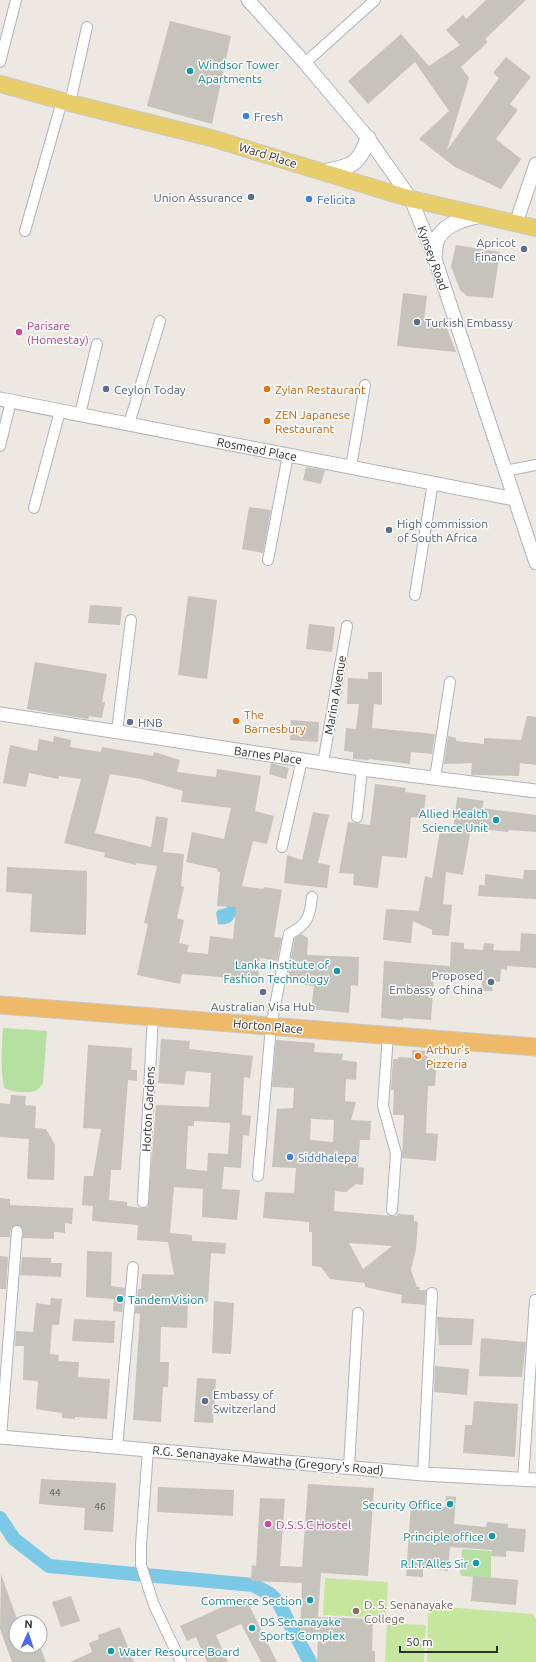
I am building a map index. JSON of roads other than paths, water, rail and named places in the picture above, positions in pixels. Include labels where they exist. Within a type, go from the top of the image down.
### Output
[{"type":"highway","name":"Horton Place","points":[[0,1005],[536,1047]]},
{"type":"main road","name":"Ward Place","points":[[0,84],[211,138],[411,199],[536,228]]},
{"type":"main road","points":[[323,172],[353,165],[364,153],[368,138]]},
{"type":"main road","points":[[434,256],[437,238],[449,226],[466,218],[484,215]]},
{"type":"street","points":[[0,62],[16,0]]},
{"type":"street","name":"Kynsey Road","points":[[248,0],[305,63],[368,138],[411,199],[434,256],[514,499],[535,555]]},
{"type":"street","points":[[305,63],[375,0]]},
{"type":"street","points":[[25,231],[66,102],[87,27]]},
{"type":"street","points":[[516,223],[536,164]]},
{"type":"street","points":[[129,424],[160,320]]},
{"type":"street","points":[[80,414],[96,344]]},
{"type":"street","points":[[351,467],[366,385]]},
{"type":"street","points":[[0,446],[6,400]]},
{"type":"street","name":"Rosmead Place","points":[[6,400],[514,499]]},
{"type":"street","points":[[34,508],[60,411]]},
{"type":"street","points":[[268,560],[288,455]]},
{"type":"street","points":[[505,471],[536,465]]},
{"type":"street","points":[[415,595],[433,482]]},
{"type":"street","points":[[117,731],[131,620]]},
{"type":"street","name":"Marina Avenue","points":[[323,763],[347,626]]},
{"type":"street","points":[[435,778],[450,682]]},
{"type":"street","name":"Barnes Place","points":[[0,714],[362,769],[536,791]]},
{"type":"street","points":[[282,848],[302,760]]},
{"type":"street","points":[[357,816],[362,769]]},
{"type":"street","points":[[258,1176],[270,1026],[289,934],[301,928],[310,915],[312,897]]},
{"type":"street","name":"Horton Gardens","points":[[143,1202],[153,1016]]},
{"type":"street","points":[[388,1035],[383,1106],[396,1153],[392,1210]]},
{"type":"street","points":[[0,1437],[17,1231]]},
{"type":"street","points":[[117,1448],[133,1267]]},
{"type":"street","points":[[423,1474],[432,1293]]},
{"type":"street","points":[[523,1480],[535,1300]]},
{"type":"street","points":[[349,1467],[358,1313]]},
{"type":"street","name":"R.G. Senanayake Mawatha (Gregory's Road)","points":[[0,1437],[117,1448],[234,1456],[423,1474],[536,1480]]},
{"type":"street","points":[[148,1450],[141,1545],[141,1565],[154,1605],[181,1662]]},
{"type":"water","points":[[231,901],[247,917],[234,917],[228,924],[218,924],[216,913],[218,910],[226,908]]},
{"type":"waterway","points":[[0,1518],[14,1539],[49,1566],[253,1585],[270,1594],[278,1602],[310,1662]]},
{"type":"place","name":"Windsor Tower Apartments","points":[[190,71]]},
{"type":"place","name":"Fresh","points":[[246,116]]},
{"type":"place","name":"Union Assurance","points":[[251,197]]},
{"type":"place","name":"Felicita","points":[[309,199]]},
{"type":"place","name":"Apricot Finance","points":[[524,249]]},
{"type":"place","name":"Turkish Embassy","points":[[417,322]]},
{"type":"place","name":"Parisare (Homestay)","points":[[19,332]]},
{"type":"place","name":"Ceylon Today","points":[[106,389]]},
{"type":"place","name":"Zylan Restaurant","points":[[267,389]]},
{"type":"place","name":"ZEN Japanese Restaurant","points":[[267,421]]},
{"type":"place","name":"High commission of South Africa","points":[[389,530]]},
{"type":"place","name":"The Barnesbury","points":[[236,721]]},
{"type":"place","name":"HNB","points":[[130,722]]},
{"type":"place","name":"Allied Health Science Unit","points":[[496,820]]},
{"type":"place","name":"Lanka Institute of Fashion Technology","points":[[337,971]]},
{"type":"place","name":"Proposed Embassy of China","points":[[491,982]]},
{"type":"place","name":"Australian Visa Hub","points":[[263,992]]},
{"type":"place","name":"Arthur's Pizzeria","points":[[418,1056]]},
{"type":"place","name":"Siddhalepa","points":[[290,1157]]},
{"type":"place","name":"TandemVision","points":[[120,1299]]},
{"type":"place","name":"Embassy of Switzerland","points":[[205,1401]]},
{"type":"place","name":"Security Office","points":[[450,1504]]},
{"type":"place","name":"D.S.S.C Hostel","points":[[268,1524]]},
{"type":"place","name":"Principle office","points":[[492,1536]]},
{"type":"place","name":"R.I.T.Alles Sir","points":[[476,1563]]},
{"type":"place","name":"Commerce Section","points":[[310,1600]]},
{"type":"place","name":"D. S. Senanayake College","points":[[356,1611]]},
{"type":"place","name":"DS Senanayake Sports Complex","points":[[252,1628]]},
{"type":"place","name":"Water Resource Board","points":[[111,1651]]}]
